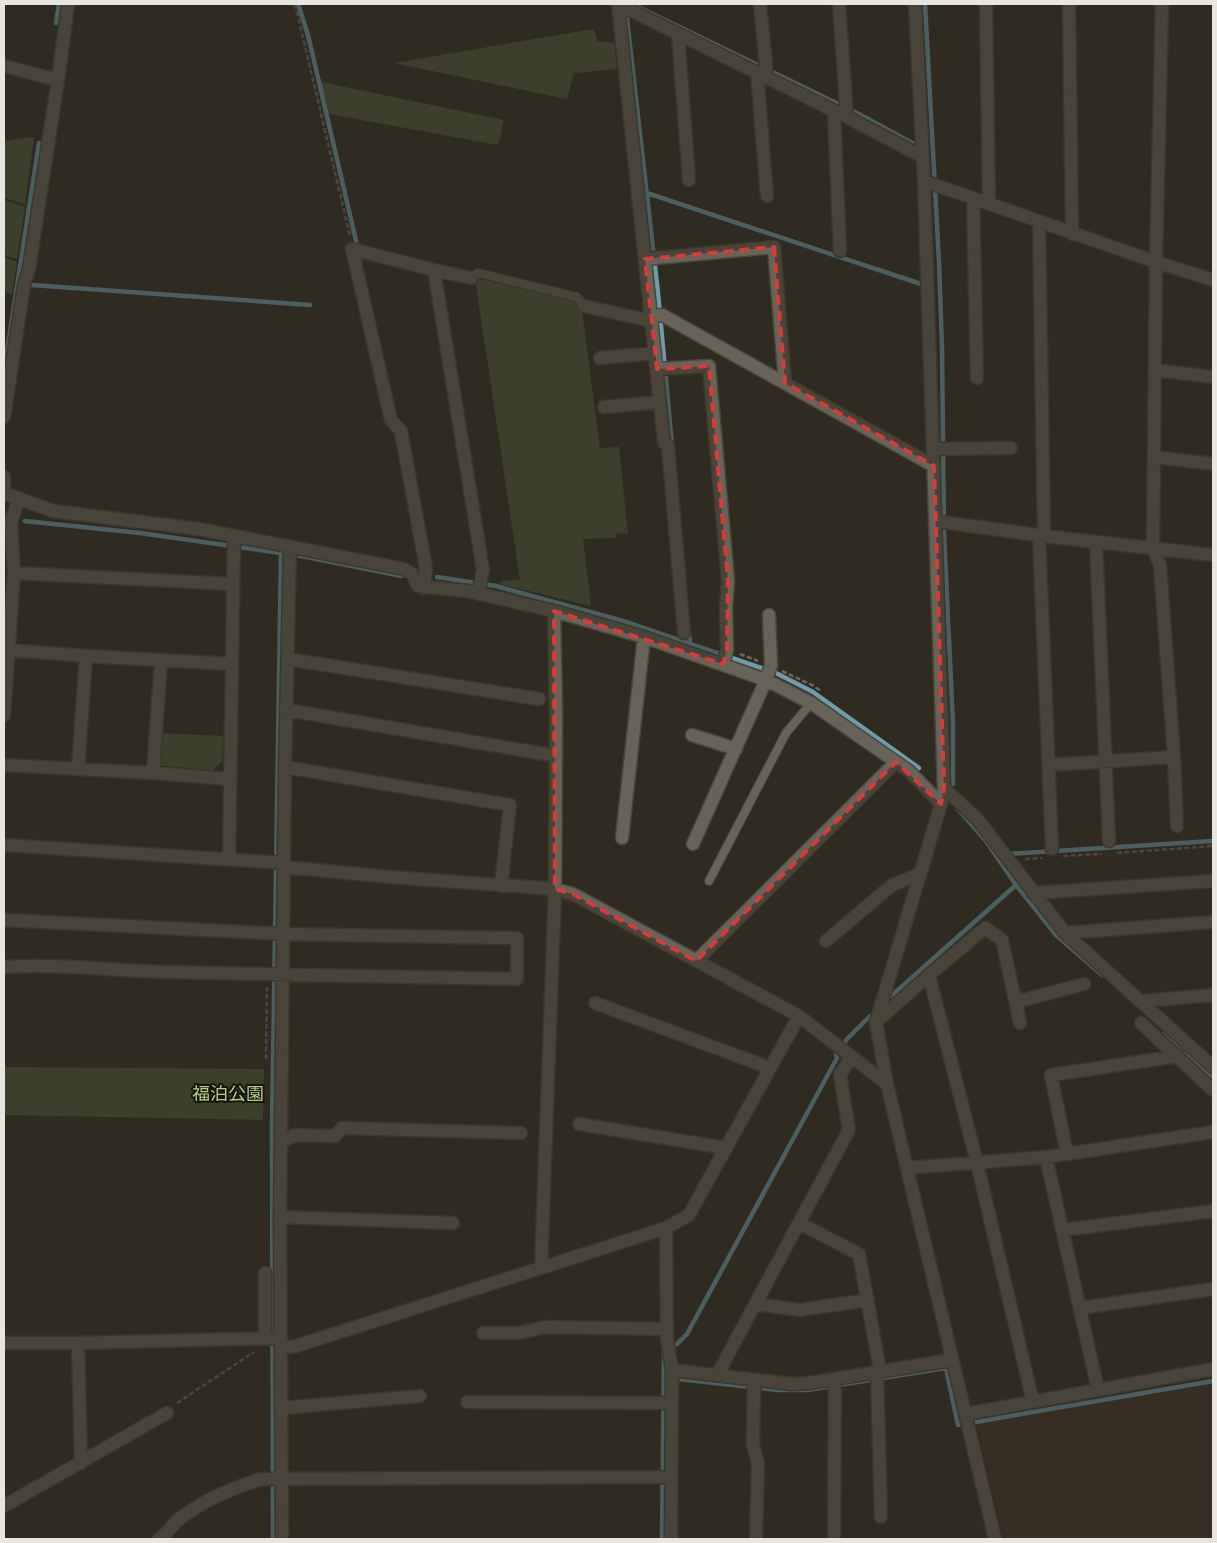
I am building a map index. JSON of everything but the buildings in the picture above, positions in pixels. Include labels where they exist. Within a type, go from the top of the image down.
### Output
[{"type":"street","points":[[4,417],[24,284],[29,269],[68,4]]},
{"type":"street","points":[[760,4],[764,71],[767,196]]},
{"type":"street","points":[[839,4],[844,112],[840,251]]},
{"type":"street","points":[[915,4],[923,157],[930,184],[940,449],[934,466],[941,522],[944,788],[941,804],[876,1022],[887,1084],[995,1539]]},
{"type":"street","points":[[986,4],[988,204]]},
{"type":"street","points":[[1068,4],[1072,234]]},
{"type":"street","points":[[1162,4],[1156,262],[1153,548],[1160,565],[1174,757],[1176,826]]},
{"type":"street","points":[[622,6],[678,34],[764,71],[844,112],[923,157]]},
{"type":"street","points":[[622,6],[653,259],[656,317],[655,353],[663,369],[660,402],[664,442],[668,446],[684,633]]},
{"type":"street","points":[[678,34],[689,180]]},
{"type":"street","points":[[4,66],[58,80]]},
{"type":"street","points":[[930,184],[1072,234],[1213,280]]},
{"type":"street","points":[[973,198],[977,378]]},
{"type":"street","points":[[1039,222],[1041,535],[1052,849]]},
{"type":"street","points":[[653,259],[774,247],[785,383]]},
{"type":"street","points":[[424,588],[426,568],[401,431],[391,420],[352,249],[471,278]]},
{"type":"street","points":[[434,270],[483,570],[478,591]]},
{"type":"street","points":[[584,306],[656,317],[785,383],[934,466]]},
{"type":"street","points":[[600,358],[655,353]]},
{"type":"street","points":[[663,369],[709,366],[728,581],[725,658]]},
{"type":"street","points":[[1155,370],[1213,377]]},
{"type":"street","points":[[604,407],[660,402]]},
{"type":"street","points":[[940,449],[1011,448]]},
{"type":"street","points":[[1154,457],[1213,464]]},
{"type":"street","points":[[4,477],[4,493],[53,511],[199,529],[234,542],[404,569],[412,574],[418,586],[424,588],[478,591],[725,658],[768,674],[909,771],[941,804]]},
{"type":"street","points":[[4,715],[14,573],[7,521],[19,498]]},
{"type":"street","points":[[941,522],[1213,555]]},
{"type":"street","points":[[229,859],[234,542]]},
{"type":"street","points":[[1096,542],[1109,841]]},
{"type":"street","points":[[274,1340],[280,1218],[281,1144],[277,975],[287,710],[290,552]]},
{"type":"street","points":[[14,573],[233,584]]},
{"type":"street","points":[[541,1268],[555,889],[556,715],[554,611]]},
{"type":"street","points":[[694,844],[768,674],[769,615]]},
{"type":"street","points":[[622,838],[644,637]]},
{"type":"street","points":[[9,650],[232,664]]},
{"type":"street","points":[[78,769],[86,656]]},
{"type":"street","points":[[288,659],[539,699]]},
{"type":"street","points":[[153,773],[161,660]]},
{"type":"street","points":[[287,710],[545,754]]},
{"type":"street","points":[[692,735],[736,749]]},
{"type":"street","points":[[1048,765],[1174,757]]},
{"type":"street","points":[[696,961],[896,762]]},
{"type":"street","points":[[4,765],[230,779]]},
{"type":"street","points":[[285,767],[510,805],[501,886]]},
{"type":"street","points":[[944,788],[978,820],[1003,855],[1065,933],[1142,1001],[1209,1070],[1213,1090]]},
{"type":"street","points":[[4,845],[229,859],[501,886],[555,889],[573,894],[799,1016],[887,1084]]},
{"type":"street","points":[[826,941],[892,885],[920,874]]},
{"type":"street","points":[[1033,893],[1213,881]]},
{"type":"street","points":[[4,920],[278,933],[517,938],[517,979],[151,972],[28,965],[4,968]]},
{"type":"street","points":[[1065,933],[1213,922]]},
{"type":"street","points":[[876,1022],[984,928],[1002,940],[1020,1022]]},
{"type":"street","points":[[929,974],[977,1163],[1033,1402]]},
{"type":"street","points":[[1016,1002],[1084,984]]},
{"type":"street","points":[[1142,1001],[1213,995]]},
{"type":"street","points":[[595,1003],[770,1068]]},
{"type":"street","points":[[4,1343],[274,1340],[296,1346],[666,1228],[689,1215],[799,1016]]},
{"type":"street","points":[[1141,1023],[1178,1056],[1209,1070]]},
{"type":"street","points":[[717,1374],[849,1130],[840,1075],[844,1051]]},
{"type":"street","points":[[1067,1154],[1051,1074],[1178,1056]]},
{"type":"street","points":[[579,1124],[726,1148]]},
{"type":"street","points":[[281,1144],[294,1135],[335,1136],[342,1128],[521,1133]]},
{"type":"street","points":[[907,1168],[1046,1157],[1213,1132]]},
{"type":"street","points":[[1046,1157],[1098,1390]]},
{"type":"street","points":[[1062,1230],[1213,1211]]},
{"type":"street","points":[[280,1218],[453,1223]]},
{"type":"street","points":[[799,1223],[859,1254],[868,1300],[878,1376],[881,1517]]},
{"type":"street","points":[[666,1228],[667,1329],[672,1370],[667,1402],[666,1477],[670,1539]]},
{"type":"street","points":[[265,1273],[282,1408],[276,1478],[282,1539]]},
{"type":"street","points":[[1080,1308],[1213,1289]]},
{"type":"street","points":[[755,1304],[800,1310],[868,1300]]},
{"type":"street","points":[[483,1333],[519,1333],[545,1327],[667,1329]]},
{"type":"street","points":[[78,1343],[81,1463]]},
{"type":"street","points":[[672,1370],[717,1374],[754,1385],[835,1384],[952,1360]]},
{"type":"street","points":[[966,1414],[1213,1369]]},
{"type":"street","points":[[834,1539],[835,1384]]},
{"type":"street","points":[[754,1385],[753,1444],[758,1464],[756,1539]]},
{"type":"street","points":[[282,1408],[420,1396]]},
{"type":"street","points":[[467,1402],[667,1402]]},
{"type":"street","points":[[4,1506],[167,1413]]},
{"type":"street","points":[[159,1539],[178,1520],[210,1500],[261,1479],[666,1477]]},
{"type":"lane","points":[[471,278],[478,273],[577,297],[584,306]]},
{"type":"lane","points":[[709,880],[786,733],[811,704]]},
{"type":"path","points":[[295,4],[352,249]]},
{"type":"path","points":[[167,1413],[174,1406],[258,1350]]},
{"type":"highlighted area","points":[[774,247],[785,383],[934,466],[944,788],[941,804],[896,762],[696,961],[573,894],[555,889],[554,611],[723,664],[727,650],[728,581],[709,366],[657,369],[645,259]]},
{"type":"shaded area","points":[[1213,1383],[1213,1539],[1004,1539],[977,1424]]},
{"type":"green space","points":[[594,29],[597,41],[614,43],[617,69],[574,73],[567,99],[394,63]]},
{"type":"green space","points":[[321,82],[504,120],[498,145],[329,114]]},
{"type":"green space","points":[[34,138],[25,204],[4,198],[4,141]]},
{"type":"green space","points":[[4,200],[25,207],[17,259],[4,255]]},
{"type":"green space","points":[[4,257],[17,262],[12,294],[4,292]]},
{"type":"green space","points":[[475,278],[581,303],[600,448],[619,447],[628,534],[617,533],[616,538],[583,539],[591,606],[500,584],[501,581],[520,580]]},
{"type":"green space","points":[[161,733],[223,736],[222,761],[213,770],[163,766],[158,763]]},
{"type":"green space","name":"福泊公園","points":[[4,1067],[264,1069],[263,1120],[4,1115]]},
{"type":"waterway","points":[[56,23],[59,4]]},
{"type":"waterway","points":[[298,4],[308,35],[357,245]]},
{"type":"waterway","points":[[632,4],[857,113],[914,144]]},
{"type":"waterway","points":[[925,4],[939,262],[944,534],[953,724],[953,784]]},
{"type":"waterway","points":[[626,10],[658,293],[672,445]]},
{"type":"waterway","points":[[4,371],[39,143]]},
{"type":"waterway","points":[[647,193],[921,284]]},
{"type":"waterway","points":[[18,284],[310,305]]},
{"type":"waterway","points":[[25,521],[140,533],[281,553],[272,1124],[273,1539]]},
{"type":"waterway","points":[[291,554],[402,576]]},
{"type":"waterway","points":[[437,577],[496,586],[623,621],[776,673],[813,692],[919,768]]},
{"type":"waterway","points":[[689,632],[690,643]]},
{"type":"waterway","points":[[957,808],[986,841],[1016,885],[1056,935],[1102,975]]},
{"type":"waterway","points":[[1008,854],[1213,841]]},
{"type":"waterway","points":[[889,998],[1016,885]]},
{"type":"waterway","points":[[671,1347],[687,1334],[837,1058],[836,1054],[848,1038],[870,1016]]},
{"type":"waterway","points":[[1165,1032],[1213,1077]]},
{"type":"waterway","points":[[662,1539],[664,1353]]},
{"type":"waterway","points":[[678,1379],[777,1390],[807,1390],[946,1368],[958,1425],[962,1424]]},
{"type":"waterway","points":[[976,1422],[1213,1381]]}]
